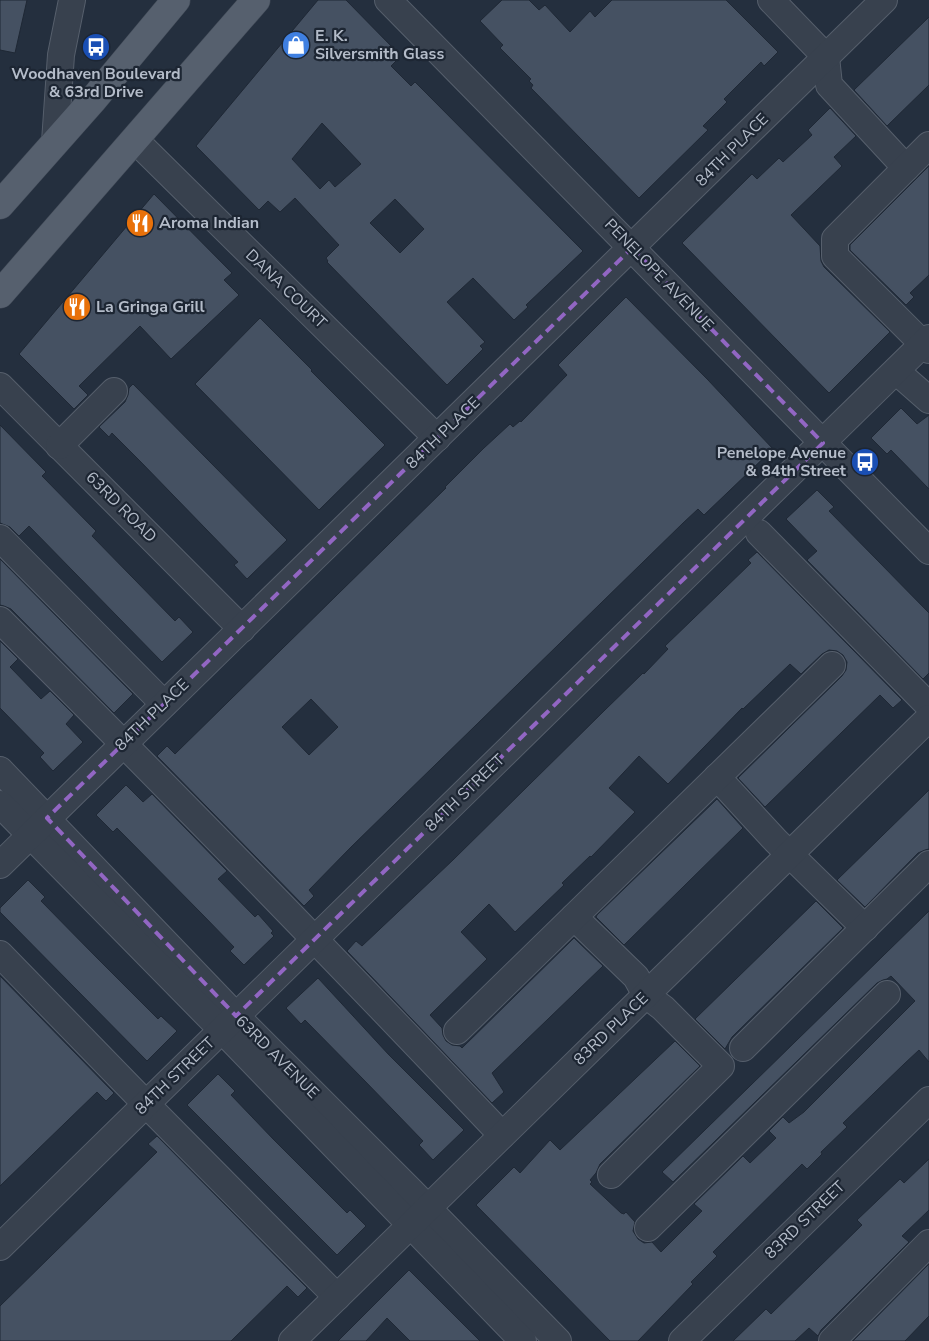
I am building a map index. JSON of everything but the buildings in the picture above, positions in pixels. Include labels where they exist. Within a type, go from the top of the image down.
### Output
[{"type":"main road","points":[[0,205],[92,101],[176,0]]},
{"type":"main road","points":[[0,294],[256,0]]},
{"type":"street","points":[[55,142],[61,55],[72,0]]},
{"type":"street","name":"PENELOPE AVENUE","points":[[388,0],[929,551]]},
{"type":"street","points":[[770,0],[826,57],[830,85],[906,168]]},
{"type":"street","name":"84TH PLACE","points":[[0,865],[884,0]]},
{"type":"street","name":"DANA COURT","points":[[134,140],[437,438]]},
{"type":"street","points":[[927,344],[835,256],[834,239],[929,145]]},
{"type":"street","name":"84TH STREET","points":[[0,1247],[896,371],[927,344]]},
{"type":"street","points":[[896,371],[929,400]]},
{"type":"street","name":"63RD ROAD","points":[[0,386],[242,629]]},
{"type":"street","points":[[59,446],[114,391]]},
{"type":"street","points":[[759,533],[929,706]]},
{"type":"street","points":[[0,538],[164,704]]},
{"type":"street","points":[[0,620],[124,743],[502,1134]]},
{"type":"street","points":[[457,1032],[832,665]]},
{"type":"street","name":"83RD PLACE","points":[[292,1341],[929,718]]},
{"type":"street","name":"63RD AVENUE","points":[[0,770],[38,826],[229,1023],[419,1216],[558,1341]]},
{"type":"street","points":[[717,778],[865,928]]},
{"type":"street","name":"63RD AVENUE","points":[[0,804],[38,826]]},
{"type":"street","points":[[743,1048],[929,864]]},
{"type":"street","points":[[574,917],[636,977],[646,995],[662,1008],[721,1066],[611,1175]]},
{"type":"street","points":[[0,954],[337,1297]]},
{"type":"street","points":[[648,1228],[887,994]]},
{"type":"street","name":"83RD STREET","points":[[682,1341],[929,1100]]},
{"type":"street","name":"63RD AVENUE","points":[[419,1216],[523,1341]]},
{"type":"street","points":[[832,1341],[929,1243]]},
{"type":"highlighted area","points":[[632,248],[823,443],[236,1016],[47,818]]},
{"type":"place","name":"E. K. Silversmith Glass","points":[[296,45]]},
{"type":"place","name":"Woodhaven Boulevard & 63rd Drive","points":[[96,47]]},
{"type":"place","name":"Aroma Indian","points":[[140,223]]},
{"type":"place","name":"La Gringa Grill","points":[[77,307]]},
{"type":"place","name":"Penelope Avenue & 84th Street","points":[[865,462]]}]
